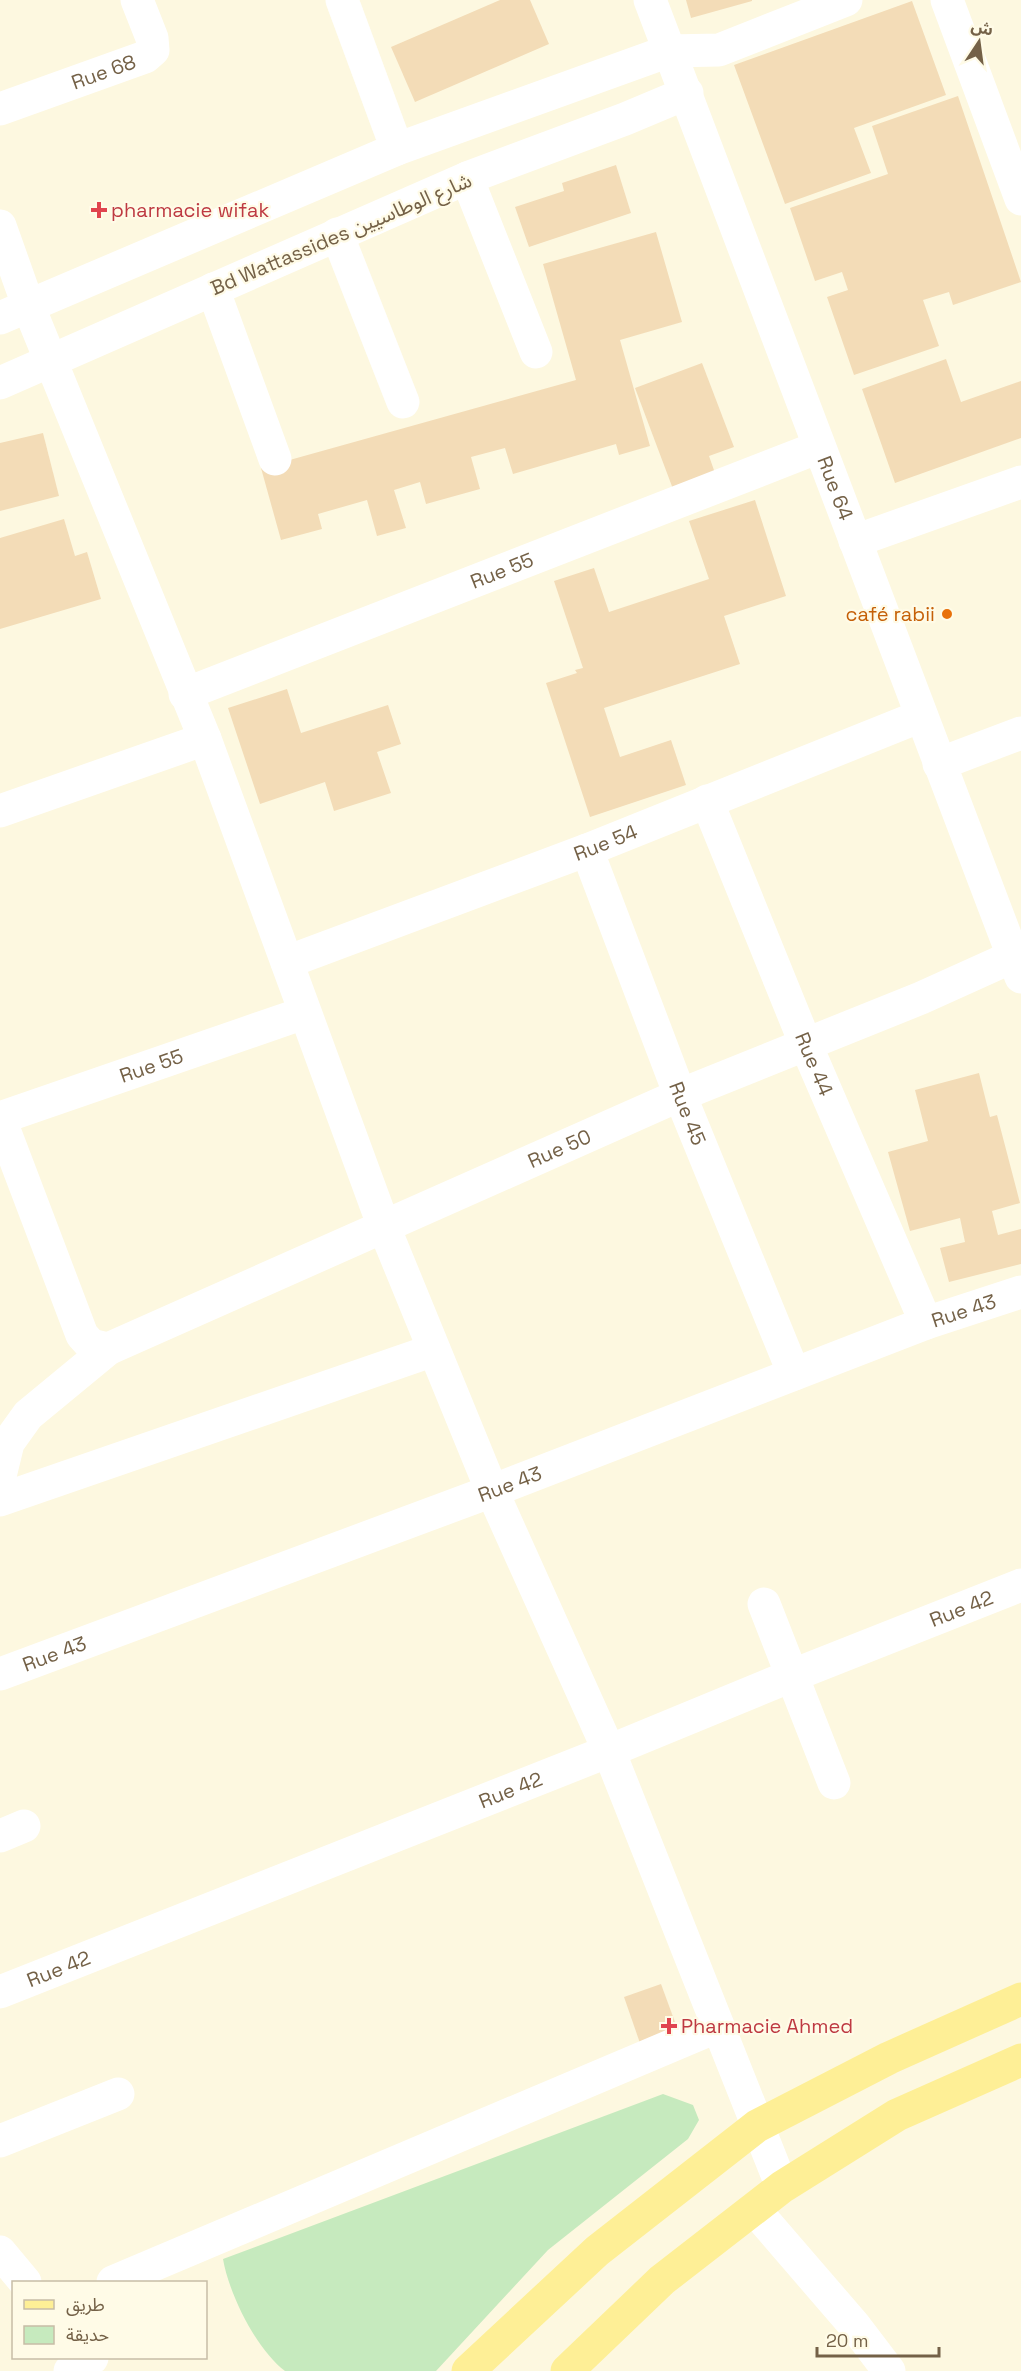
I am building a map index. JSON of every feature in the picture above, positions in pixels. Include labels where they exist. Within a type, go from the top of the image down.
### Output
[{"type":"main road","points":[[468,2371],[597,2251],[757,2126],[889,2058],[1021,1999]]},
{"type":"main road","points":[[567,2371],[662,2280],[782,2187],[897,2115],[1021,2060]]},
{"type":"street","name":"Rue 68","points":[[0,109],[145,57],[153,50],[152,38],[137,0]]},
{"type":"street","points":[[342,0],[397,149]]},
{"type":"street","name":"Rue 64","points":[[650,0],[1017,966]]},
{"type":"street","points":[[14,311],[397,149],[669,51],[719,50],[846,0]]},
{"type":"street","points":[[947,0],[1021,199]]},
{"type":"street","points":[[687,93],[719,50]]},
{"type":"street","name":"Bd Wattassides شارع الوطاسيين","points":[[0,383],[467,178],[625,119],[687,93]]},
{"type":"street","points":[[467,178],[536,352]]},
{"type":"street","points":[[0,226],[14,311],[52,361],[205,739],[384,1227],[492,1491],[609,1751],[782,2187]]},
{"type":"street","points":[[337,234],[403,402]]},
{"type":"street","points":[[213,290],[275,459]]},
{"type":"street","name":"Rue 55","points":[[185,694],[819,447]]},
{"type":"street","points":[[855,541],[1021,482]]},
{"type":"street","name":"Rue 54","points":[[287,963],[587,850],[921,716]]},
{"type":"street","points":[[939,764],[1021,733]]},
{"type":"street","points":[[0,812],[205,739]]},
{"type":"street","name":"Rue 44","points":[[707,801],[806,1045],[926,1323]]},
{"type":"street","name":"Rue 45","points":[[587,850],[680,1095],[794,1374]]},
{"type":"street","name":"Rue 50","points":[[4,1430],[28,1415],[108,1349],[680,1095],[921,998],[1017,966]]},
{"type":"street","name":"Rue 55","points":[[0,1118],[304,1013]]},
{"type":"street","points":[[0,1118],[82,1335],[91,1345],[108,1349]]},
{"type":"street","name":"Rue 43","points":[[0,1674],[492,1491],[926,1323],[1021,1292]]},
{"type":"street","points":[[0,1500],[434,1350]]},
{"type":"street","points":[[0,1476],[4,1430]]},
{"type":"street","name":"Rue 42","points":[[0,1992],[1021,1585]]},
{"type":"street","points":[[764,1604],[834,1783]]},
{"type":"street","points":[[118,2281],[718,2026]]},
{"type":"street","points":[[0,2141],[118,2094]]},
{"type":"street","points":[[754,2209],[854,2325],[889,2371]]},
{"type":"street","points":[[0,2252],[23,2281]]},
{"type":"street","points":[[70,2371],[90,2359]]},
{"type":"street","points":[[98,2359],[111,2371]]},
{"type":"green space","points":[[663,2094],[693,2105],[699,2120],[688,2139],[548,2250],[436,2371],[285,2371],[264,2349],[245,2320],[231,2288],[223,2259]]},
{"type":"building","points":[[500,0],[530,0],[549,44],[415,102],[391,47]]},
{"type":"building","points":[[686,0],[752,0],[752,1],[691,18]]},
{"type":"building","points":[[912,1],[946,95],[854,128],[871,173],[785,204],[734,65]]},
{"type":"building","points":[[958,96],[1021,282],[953,305],[949,292],[923,300],[939,346],[854,375],[827,297],[848,290],[842,272],[815,281],[790,208],[888,174],[872,126]]},
{"type":"building","points":[[616,165],[631,213],[529,247],[515,207],[564,191],[562,183]]},
{"type":"building","points":[[656,232],[682,322],[620,340],[650,446],[619,455],[616,444],[513,474],[505,448],[471,457],[480,489],[426,504],[420,482],[394,490],[406,528],[377,536],[367,500],[318,514],[322,529],[281,540],[261,468],[576,380],[543,264]]},
{"type":"building","points":[[946,359],[961,402],[1021,381],[1021,438],[895,483],[862,389]]},
{"type":"building","points":[[702,363],[734,447],[709,456],[715,473],[673,489],[635,388]]},
{"type":"building","points":[[43,433],[59,496],[0,511],[0,443]]},
{"type":"building","points":[[755,500],[786,596],[724,616],[740,664],[604,708],[620,757],[671,740],[686,785],[590,817],[546,683],[577,673],[575,670],[583,668],[554,581],[594,568],[609,612],[709,579],[689,521]]},
{"type":"building","points":[[64,519],[75,556],[87,552],[101,599],[0,629],[0,538]]},
{"type":"building","points":[[287,689],[301,733],[388,705],[401,744],[377,752],[391,793],[334,811],[325,782],[260,804],[228,708]]},
{"type":"building","points":[[979,1073],[990,1117],[997,1115],[1020,1203],[992,1211],[998,1235],[1021,1229],[1021,1264],[949,1282],[940,1248],[965,1242],[960,1218],[910,1231],[888,1152],[928,1141],[915,1090]]},
{"type":"building","points":[[661,1984],[679,2033],[641,2046],[624,1997]]},
{"type":"place","name":"pharmacie wifak","points":[[99,210]]},
{"type":"place","name":"café rabii","points":[[947,614]]},
{"type":"place","name":"Pharmacie Ahmed","points":[[669,2026]]}]
